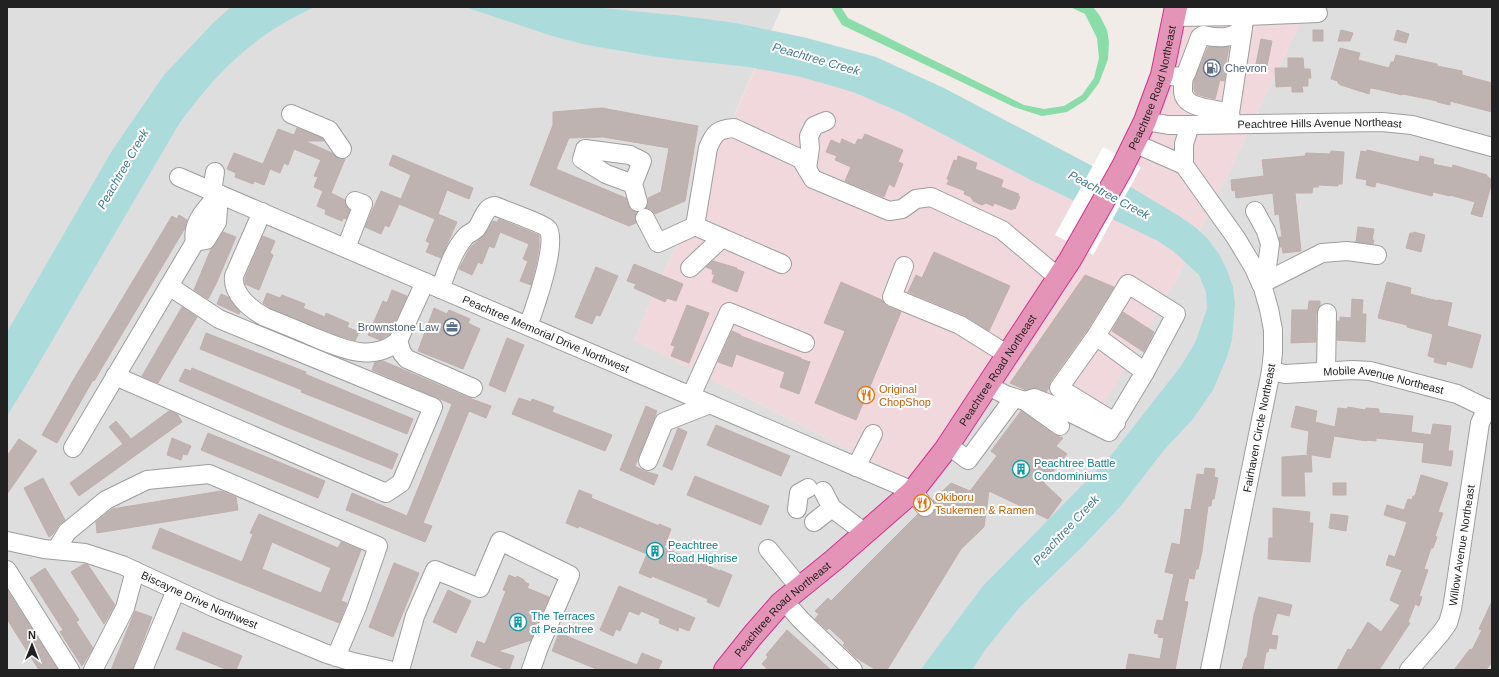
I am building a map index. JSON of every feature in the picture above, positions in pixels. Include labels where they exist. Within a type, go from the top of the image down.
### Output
[{"type":"highway","name":"Peachtree Road Northeast","points":[[725,670],[753,635],[792,594],[865,533],[919,499],[948,445],[1064,269],[1122,168],[1145,121],[1162,75],[1175,12]]},
{"type":"street","points":[[1175,12],[1244,22],[1290,11],[1318,13]]},
{"type":"street","points":[[1244,22],[1231,119],[1214,109],[1196,106],[1186,101],[1183,93],[1184,75],[1186,74],[1200,38],[1203,35],[1212,37],[1227,37],[1237,33],[1244,22]]},
{"type":"street","points":[[1162,75],[1181,77],[1184,75]]},
{"type":"street","points":[[291,114],[329,130],[342,148]]},
{"type":"street","name":"Peachtree Hills Avenue Northeast","points":[[1145,121],[1168,125],[1190,125],[1231,119],[1382,122],[1412,125],[1492,147]]},
{"type":"street","points":[[807,169],[810,148],[809,136],[814,126],[826,121]]},
{"type":"street","points":[[1134,143],[1184,165],[1184,144],[1190,125]]},
{"type":"street","points":[[695,226],[708,148],[713,136],[722,129],[734,128],[801,159],[813,179],[889,211],[902,209],[916,199],[931,197],[1002,230],[1064,269]]},
{"type":"street","name":"Fairhaven Circle Northeast","points":[[1184,165],[1236,238],[1259,280],[1269,309],[1273,330],[1271,371],[1210,670]]},
{"type":"street","points":[[73,448],[195,242],[206,240],[217,222],[215,193],[216,172]]},
{"type":"street","name":"Peachtree Memorial Drive Northwest","points":[[179,177],[856,467],[919,499]]},
{"type":"street","points":[[633,184],[638,202]]},
{"type":"street","points":[[346,248],[363,204],[355,201]]},
{"type":"street","points":[[262,212],[234,276],[233,283],[235,290],[248,305],[257,313],[265,317],[344,350],[365,353],[391,347],[398,341],[432,285],[466,236],[476,228],[491,206],[495,206],[540,224],[548,229],[551,243],[547,268],[528,326]]},
{"type":"street","points":[[1255,211],[1266,231],[1270,244],[1267,267],[1259,280]]},
{"type":"street","points":[[645,218],[658,243],[695,226],[782,264]]},
{"type":"street","points":[[690,268],[722,238]]},
{"type":"street","points":[[1259,280],[1322,253],[1347,251],[1377,255]]},
{"type":"street","points":[[904,266],[892,297],[960,325],[1008,355]]},
{"type":"street","points":[[948,445],[968,460],[1019,399],[1034,398],[1065,410],[1109,432],[1116,423],[1145,372],[1176,314],[1128,284],[1096,336],[1059,388],[1116,423]]},
{"type":"street","points":[[116,376],[386,493],[401,483],[433,407],[219,319],[169,286]]},
{"type":"street","points":[[691,396],[729,312],[805,343]]},
{"type":"street","points":[[1326,371],[1327,313]]},
{"type":"street","points":[[1096,336],[1145,372]]},
{"type":"street","points":[[398,341],[402,353],[407,359],[474,388]]},
{"type":"street","name":"Mobile Avenue Northeast","points":[[1271,371],[1285,374],[1353,370],[1370,371],[1457,394],[1490,409]]},
{"type":"street","points":[[988,386],[1019,399],[1060,426]]},
{"type":"street","points":[[648,461],[664,422],[710,404]]},
{"type":"street","name":"Willow Avenue Northeast","points":[[1410,670],[1441,634],[1448,623],[1452,609],[1480,423],[1490,409]]},
{"type":"street","points":[[856,467],[873,434]]},
{"type":"street","points":[[56,550],[67,532],[106,500],[147,480],[209,474],[378,546],[357,607],[336,657]]},
{"type":"street","points":[[797,509],[799,493],[815,489],[832,508],[865,533]]},
{"type":"street","points":[[814,522],[832,508]]},
{"type":"street","name":"Biscayne Drive Northwest","points":[[7,541],[44,549],[85,553],[122,564],[222,611],[336,657],[389,670]]},
{"type":"street","points":[[400,670],[415,616],[435,570],[480,588],[500,541],[570,575],[539,647],[531,670]]},
{"type":"street","points":[[768,549],[792,594],[801,620],[853,670]]},
{"type":"street","points":[[93,670],[125,608],[135,571]]},
{"type":"street","points":[[12,577],[70,670]]},
{"type":"street","points":[[143,670],[176,590]]},
{"type":"shaded area","points":[[7,7],[782,7],[634,340],[909,480],[988,375],[1175,283],[1308,7],[1492,7],[1492,670],[7,670]]},
{"type":"shaded area","points":[[1171,7],[1308,7],[1175,283],[1100,411],[988,375],[909,480],[634,340],[767,42],[1096,205],[1128,151]]},
{"type":"green space","points":[[831,7],[841,7],[848,18],[1024,105],[1044,109],[1064,106],[1082,95],[1094,78],[1099,58],[1097,38],[1085,14],[1070,7],[1093,7],[1100,16],[1107,30],[1109,42],[1108,59],[1099,83],[1086,100],[1067,112],[1042,116],[1014,107],[842,25]]},
{"type":"water","name":"Peachtree Creek","points":[[231,7],[315,7],[293,18],[255,42],[208,87],[179,124],[7,416],[7,332],[113,149],[164,75],[213,23]]},
{"type":"water","name":"Peachtree Creek","points":[[465,7],[593,7],[736,23],[807,38],[876,57],[944,88],[1119,180],[1179,216],[1195,227],[1208,239],[1219,254],[1227,270],[1233,287],[1235,304],[1232,340],[1227,357],[1213,390],[1193,419],[1164,450],[1120,507],[1083,546],[1019,608],[985,650],[972,670],[921,670],[983,586],[1109,458],[1181,366],[1195,343],[1207,309],[1206,292],[1199,275],[1173,251],[1158,241],[1033,181],[902,113],[853,92],[801,77],[749,67],[657,57],[587,45],[552,36]]},
{"type":"pier","points":[[1103,147],[1141,167],[1093,255],[1055,235]]},
{"type":"building","points":[[1313,30],[1323,30],[1323,41],[1313,41]]},
{"type":"building","points":[[1341,30],[1353,33],[1350,41],[1338,41]]},
{"type":"building","points":[[1397,30],[1409,34],[1406,43],[1394,40]]},
{"type":"building","points":[[1261,39],[1272,41],[1267,66],[1256,64]]},
{"type":"building","points":[[1208,47],[1229,47],[1224,81],[1220,80],[1215,99],[1196,94],[1194,90],[1194,80]]},
{"type":"building","points":[[1340,48],[1360,53],[1358,60],[1389,68],[1391,62],[1394,62],[1396,55],[1462,71],[1462,75],[1492,83],[1492,112],[1450,101],[1450,105],[1377,89],[1370,88],[1369,94],[1341,85],[1338,81],[1331,79]]},
{"type":"building","points":[[1288,58],[1303,58],[1304,69],[1310,69],[1311,78],[1308,78],[1308,86],[1302,86],[1303,92],[1292,92],[1292,86],[1276,87],[1275,68],[1288,68]]},
{"type":"building","points":[[602,108],[698,126],[685,201],[655,214],[651,209],[646,208],[648,198],[661,192],[669,148],[603,137],[569,138],[556,169],[626,198],[630,209],[636,212],[636,223],[629,226],[530,185],[553,125],[553,112]]},
{"type":"building","points":[[297,128],[322,138],[324,141],[305,141],[332,153],[338,159],[345,159],[331,193],[345,200],[347,207],[350,210],[346,219],[343,218],[342,221],[325,214],[326,210],[317,206],[323,191],[314,187],[318,177],[314,176],[321,160],[294,149],[288,165],[284,163],[280,173],[270,169],[264,185],[254,181],[253,184],[235,177],[236,173],[227,169],[234,153],[263,164],[278,129],[294,135]]},
{"type":"building","points":[[865,134],[903,150],[898,162],[903,164],[894,187],[889,184],[884,197],[845,181],[851,167],[835,160],[837,156],[826,152],[831,140],[840,144],[842,139],[855,145],[858,139],[862,140]]},
{"type":"building","points":[[1367,150],[1419,162],[1420,156],[1434,159],[1433,164],[1452,168],[1453,165],[1487,175],[1487,177],[1492,179],[1492,182],[1482,217],[1471,214],[1475,202],[1450,195],[1433,192],[1432,196],[1376,182],[1375,187],[1366,185],[1367,180],[1356,178],[1361,151],[1367,152]]},
{"type":"building","points":[[1331,151],[1344,152],[1342,184],[1338,184],[1338,186],[1319,185],[1318,187],[1313,187],[1312,193],[1295,193],[1301,251],[1283,253],[1282,247],[1280,247],[1279,237],[1282,237],[1279,214],[1275,215],[1273,193],[1236,198],[1235,190],[1232,191],[1231,180],[1264,176],[1262,160],[1305,156],[1306,153],[1330,154]]},
{"type":"building","points":[[393,155],[473,188],[469,199],[447,190],[438,214],[457,222],[441,258],[426,252],[430,243],[426,241],[435,219],[399,204],[389,227],[385,225],[381,234],[365,227],[381,191],[401,199],[411,175],[389,165]]},
{"type":"building","points":[[958,156],[977,163],[975,169],[1003,180],[1001,187],[1019,194],[1018,196],[1020,197],[1015,209],[1013,208],[1012,210],[994,203],[993,206],[986,203],[982,205],[973,201],[971,197],[964,194],[965,191],[947,184],[949,180],[947,179],[954,160],[957,161]]},
{"type":"building","points":[[179,215],[187,220],[185,228],[94,381],[93,380],[57,443],[42,435],[172,216],[177,219]]},
{"type":"building","points":[[499,219],[539,235],[537,260],[531,285],[520,281],[528,261],[523,259],[529,244],[500,232],[494,248],[489,246],[482,264],[478,262],[472,275],[459,269],[470,248],[484,235],[493,221],[497,222]]},
{"type":"building","points":[[1358,227],[1374,229],[1372,240],[1374,240],[1373,244],[1356,242]]},
{"type":"building","points":[[223,232],[236,237],[208,299],[194,290],[211,249]]},
{"type":"building","points":[[1414,232],[1425,235],[1421,252],[1406,248],[1410,233]]},
{"type":"building","points":[[263,236],[275,241],[270,253],[273,255],[259,290],[245,284],[245,278]]},
{"type":"building","points":[[934,252],[1010,286],[989,331],[964,315],[908,292],[916,275],[922,278]]},
{"type":"building","points":[[713,261],[737,268],[736,269],[744,272],[737,292],[712,282],[715,274],[712,274],[713,270],[706,267]]},
{"type":"building","points":[[634,264],[683,284],[676,301],[667,298],[665,302],[634,288],[636,284],[627,281]]},
{"type":"building","points":[[596,267],[618,276],[600,316],[596,315],[592,324],[575,317]]},
{"type":"building","points":[[1085,275],[1114,287],[1087,330],[1050,382],[1049,388],[1046,392],[1037,388],[1026,390],[1010,383]]},
{"type":"building","points":[[841,282],[882,300],[888,307],[901,312],[856,420],[815,403],[845,331],[824,323]]},
{"type":"building","points":[[1387,282],[1411,288],[1410,294],[1452,303],[1447,326],[1481,335],[1472,368],[1447,361],[1446,365],[1434,362],[1435,358],[1428,356],[1433,334],[1407,327],[1407,325],[1378,318]]},
{"type":"building","points":[[392,290],[407,296],[390,334],[380,340],[368,335],[383,301],[387,303]]},
{"type":"building","points":[[267,293],[280,298],[282,295],[305,304],[303,308],[325,317],[326,313],[349,323],[347,327],[359,332],[355,341],[336,335],[270,308],[263,303]]},
{"type":"building","points":[[221,294],[228,297],[240,312],[239,314],[217,304]]},
{"type":"building","points":[[1352,299],[1363,300],[1362,314],[1366,314],[1365,342],[1337,340],[1337,321],[1340,321],[1340,317],[1351,318]]},
{"type":"building","points":[[1309,301],[1320,301],[1320,306],[1316,313],[1316,342],[1291,343],[1292,310],[1308,310]]},
{"type":"building","points":[[687,305],[709,313],[689,363],[671,356],[675,346],[671,345]]},
{"type":"building","points":[[182,307],[197,317],[158,383],[142,376]]},
{"type":"building","points":[[434,308],[447,314],[449,310],[470,319],[468,323],[480,329],[463,369],[418,351]]},
{"type":"building","points":[[1123,312],[1154,332],[1144,352],[1112,331]]},
{"type":"building","points":[[732,331],[741,336],[810,362],[799,394],[780,387],[785,372],[736,354],[732,367],[718,362]]},
{"type":"building","points":[[206,333],[306,372],[305,374],[413,419],[407,434],[301,392],[302,390],[200,349]]},
{"type":"building","points":[[507,338],[524,345],[505,392],[489,385]]},
{"type":"building","points":[[383,361],[491,406],[486,418],[469,411],[423,523],[432,526],[425,542],[346,510],[352,493],[407,516],[452,404],[372,370],[375,362]]},
{"type":"building","points":[[192,368],[398,454],[392,469],[284,426],[179,381],[185,369],[191,371]]},
{"type":"building","points":[[519,398],[531,402],[532,399],[554,407],[552,412],[612,435],[605,451],[512,414]]},
{"type":"building","points":[[646,406],[657,411],[635,466],[644,471],[658,475],[654,485],[620,470]]},
{"type":"building","points":[[1296,406],[1317,411],[1315,422],[1335,427],[1338,408],[1347,409],[1348,407],[1365,410],[1366,408],[1379,409],[1379,413],[1413,416],[1411,432],[1431,435],[1433,424],[1451,426],[1448,451],[1453,451],[1451,466],[1422,462],[1424,443],[1376,438],[1376,441],[1367,441],[1334,436],[1330,458],[1307,454],[1309,431],[1291,427]]},
{"type":"building","points":[[169,411],[177,414],[182,422],[79,496],[70,483],[123,444],[109,427],[116,421],[131,439]]},
{"type":"building","points":[[1021,411],[1054,435],[1063,438],[1056,446],[1067,454],[1044,483],[1062,500],[1048,519],[989,491],[984,527],[961,549],[887,670],[876,670],[855,657],[843,645],[845,643],[829,628],[827,630],[815,619],[819,614],[815,611],[828,598],[831,601],[918,514],[926,517],[932,515],[935,506],[933,500],[951,483],[970,491],[997,456],[991,451]]},
{"type":"building","points":[[716,425],[790,456],[781,476],[707,445]]},
{"type":"building","points":[[678,428],[687,432],[672,470],[663,466]]},
{"type":"building","points":[[208,433],[325,481],[318,498],[201,450]]},
{"type":"building","points":[[172,438],[191,446],[187,455],[183,454],[181,460],[167,455]]},
{"type":"building","points":[[19,439],[37,451],[7,494],[7,456]]},
{"type":"building","points":[[1311,455],[1312,472],[1304,472],[1305,496],[1282,496],[1282,457]]},
{"type":"building","points":[[1205,468],[1215,469],[1214,477],[1218,478],[1214,499],[1212,499],[1211,506],[1208,506],[1202,552],[1198,569],[1196,569],[1194,579],[1189,578],[1184,601],[1188,602],[1175,670],[1126,669],[1129,654],[1160,659],[1164,638],[1158,637],[1159,634],[1154,633],[1157,620],[1163,621],[1174,574],[1165,572],[1172,543],[1180,545],[1185,509],[1191,510],[1197,474],[1204,475]]},
{"type":"building","points":[[1421,475],[1448,483],[1438,512],[1443,513],[1435,536],[1437,537],[1433,548],[1431,548],[1424,569],[1428,570],[1419,596],[1422,597],[1419,606],[1415,604],[1408,622],[1410,623],[1379,670],[1337,670],[1348,649],[1351,650],[1368,622],[1381,632],[1400,605],[1390,600],[1402,570],[1386,565],[1389,555],[1395,557],[1407,522],[1384,515],[1387,505],[1404,510],[1408,499],[1412,500],[1413,496],[1415,496]]},
{"type":"building","points":[[695,476],[769,506],[761,525],[687,495]]},
{"type":"building","points":[[43,478],[65,520],[49,537],[24,488]]},
{"type":"building","points":[[1333,483],[1346,483],[1346,495],[1333,495]]},
{"type":"building","name":"Peachtree Road Highrise","points":[[579,490],[592,495],[591,498],[659,526],[659,524],[671,529],[664,548],[732,575],[719,607],[707,602],[708,599],[652,576],[651,578],[639,573],[647,554],[579,526],[578,528],[566,523]]},
{"type":"building","points":[[221,491],[236,497],[238,510],[97,533],[96,522],[112,509]]},
{"type":"building","points":[[1273,508],[1310,512],[1309,523],[1313,523],[1310,562],[1268,559],[1269,538],[1273,538]]},
{"type":"building","points":[[259,514],[338,548],[341,542],[361,550],[341,601],[347,603],[339,623],[152,548],[160,528],[242,562],[253,534],[250,533]],"holes":[[[272,542],[331,568],[321,593],[262,569]]]},
{"type":"building","points":[[1331,514],[1348,516],[1346,531],[1329,528]]},
{"type":"building","points":[[394,563],[419,573],[393,637],[369,627]]},
{"type":"building","points":[[84,564],[88,565],[115,605],[104,624],[71,572]]},
{"type":"building","points":[[45,568],[79,620],[76,622],[93,648],[82,666],[60,632],[63,630],[30,578]]},
{"type":"building","name":"The Terraces at Peachtree","points":[[509,575],[516,578],[517,576],[529,584],[527,588],[549,597],[531,640],[498,651],[514,656],[509,670],[507,670],[471,656],[477,641],[485,644],[506,591],[503,590]]},
{"type":"building","points":[[619,586],[695,618],[689,631],[679,627],[678,631],[659,623],[660,619],[641,611],[639,615],[629,611],[620,631],[616,629],[613,636],[600,630]]},
{"type":"building","points":[[7,590],[58,670],[39,670],[7,619]]},
{"type":"building","points":[[448,590],[471,601],[456,633],[433,622]]},
{"type":"building","points":[[1259,597],[1292,605],[1289,616],[1277,613],[1271,635],[1278,636],[1276,649],[1269,648],[1268,652],[1266,652],[1263,670],[1242,670],[1247,657],[1254,615]]},
{"type":"building","points":[[1492,601],[1492,662],[1486,670],[1454,670],[1470,649],[1472,650],[1482,630],[1479,629]]},
{"type":"building","points":[[135,611],[152,617],[132,670],[111,670]]},
{"type":"building","points":[[787,630],[831,670],[768,670],[762,664],[768,657],[766,655]]},
{"type":"building","points":[[183,632],[242,656],[236,670],[228,670],[176,649]]},
{"type":"building","points":[[559,633],[637,665],[642,653],[662,661],[658,670],[599,670],[552,651]]},
{"type":"place","name":"Chevron","points":[[1212,68]]},
{"type":"place","name":"Brownstone Law","points":[[452,327]]},
{"type":"place","name":"Original ChopShop","points":[[866,395]]},
{"type":"place","name":"Peachtree Battle Condominiums","points":[[1021,469]]},
{"type":"place","name":"Okiboru Tsukemen & Ramen","points":[[922,503]]},
{"type":"place","name":"Peachtree Road Highrise","points":[[655,551]]},
{"type":"place","name":"The Terraces at Peachtree","points":[[518,622]]}]
